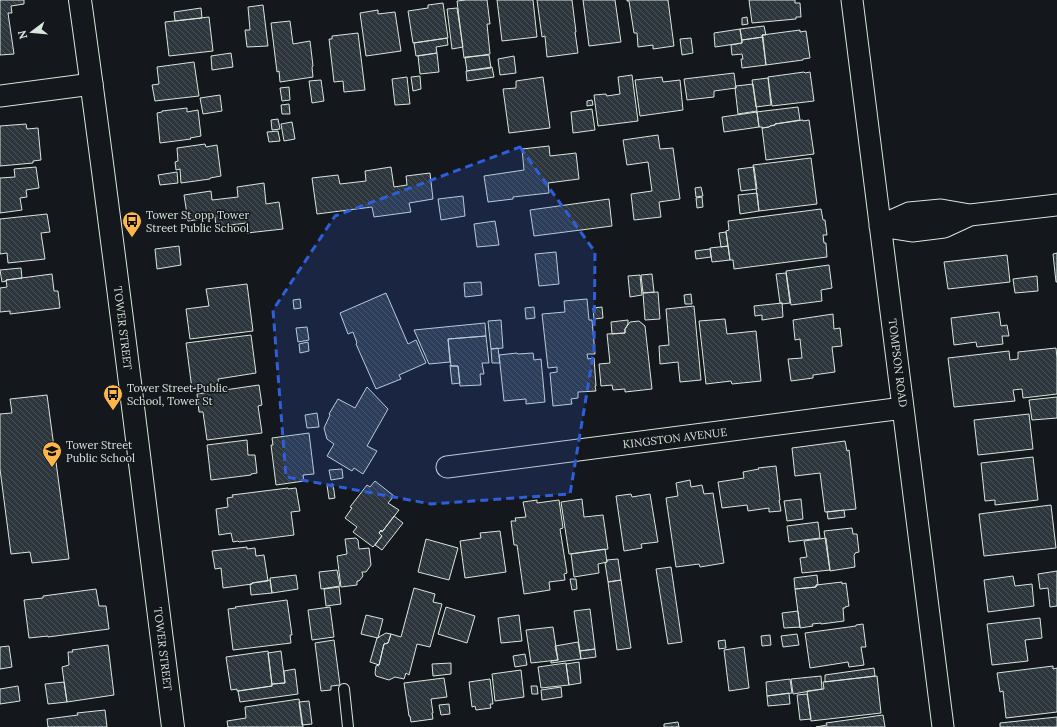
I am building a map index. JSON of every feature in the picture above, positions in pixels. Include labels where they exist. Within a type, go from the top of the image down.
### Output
[{"type":"main road","name":"TOWER STREET","points":[[80,0],[92,84],[173,727]]},
{"type":"street","name":"TOMPSON ROAD","points":[[852,0],[943,727]]},
{"type":"street","points":[[0,96],[92,84]]},
{"type":"street","points":[[880,226],[912,230],[944,227],[970,215],[1057,205]]},
{"type":"street","name":"KINGSTON AVENUE","points":[[448,467],[903,408]]},
{"type":"lane","points":[[344,689],[348,727]]},
{"type":"highlighted area","points":[[520,147],[595,252],[594,350],[570,494],[431,504],[286,477],[273,310],[335,216]]},
{"type":"building","points":[[0,0],[24,0],[24,4],[11,6],[12,13],[8,13],[14,54],[0,55]]},
{"type":"building","points":[[487,0],[490,24],[487,24],[490,54],[464,58],[457,1]]},
{"type":"building","points":[[497,0],[533,0],[537,37],[502,41]]},
{"type":"building","points":[[537,0],[572,0],[578,53],[547,57],[545,36],[542,37]]},
{"type":"building","points":[[583,0],[615,0],[621,42],[589,46]]},
{"type":"building","points":[[627,0],[668,0],[674,46],[653,49],[653,45],[638,47],[637,33],[634,33],[629,1]]},
{"type":"building","points":[[749,0],[795,0],[795,3],[800,3],[801,17],[796,17],[796,19],[752,23]]},
{"type":"building","points":[[443,3],[448,38],[413,43],[408,11],[428,8],[428,5]]},
{"type":"building","points":[[263,5],[268,46],[247,47],[245,30],[250,30],[248,7]]},
{"type":"building","points":[[201,8],[202,18],[175,21],[174,12]]},
{"type":"building","points":[[457,8],[463,47],[452,49],[447,9]]},
{"type":"building","points":[[378,10],[378,14],[395,12],[401,51],[366,56],[360,13]]},
{"type":"building","points":[[209,17],[213,51],[169,56],[165,22]]},
{"type":"building","points":[[747,17],[748,24],[742,25],[742,18]]},
{"type":"building","points":[[290,21],[293,44],[310,41],[313,77],[280,82],[279,71],[277,72],[271,23]]},
{"type":"building","points":[[764,26],[766,35],[762,35],[763,37],[742,40],[740,29]]},
{"type":"building","points":[[740,29],[742,43],[715,47],[714,33]]},
{"type":"building","points":[[800,30],[800,32],[806,31],[810,58],[766,65],[762,35]]},
{"type":"building","points":[[358,33],[365,90],[344,92],[343,81],[334,82],[329,39],[332,39],[332,36]]},
{"type":"building","points":[[763,37],[766,65],[742,68],[742,54],[732,55],[731,45],[742,43],[742,40]]},
{"type":"building","points":[[447,38],[448,45],[436,47],[437,53],[416,56],[414,43]]},
{"type":"building","points":[[691,38],[693,53],[682,55],[680,39]]},
{"type":"building","points":[[231,53],[233,67],[212,70],[211,56]]},
{"type":"building","points":[[437,53],[439,72],[420,74],[418,56]]},
{"type":"building","points":[[489,55],[491,68],[467,71],[465,57]]},
{"type":"building","points":[[514,56],[516,73],[500,75],[498,59]]},
{"type":"building","points":[[194,62],[199,96],[155,101],[152,85],[159,84],[157,67]]},
{"type":"building","points":[[492,67],[494,77],[467,81],[466,71]]},
{"type":"building","points":[[810,72],[814,101],[772,106],[768,77]]},
{"type":"building","points":[[734,73],[736,88],[714,91],[714,97],[687,100],[684,79]]},
{"type":"building","points":[[632,75],[638,121],[598,126],[594,95],[606,94],[607,96],[620,94],[618,77]]},
{"type":"building","points":[[420,76],[421,89],[413,91],[411,77]]},
{"type":"building","points":[[407,77],[410,104],[395,105],[392,79]]},
{"type":"building","points":[[543,77],[550,128],[509,133],[503,89],[516,88],[516,81]]},
{"type":"building","points":[[662,77],[663,82],[680,80],[683,110],[640,116],[635,80]]},
{"type":"building","points":[[768,78],[771,105],[756,107],[752,80]]},
{"type":"building","points":[[321,80],[324,101],[312,103],[309,81]]},
{"type":"building","points":[[753,84],[757,111],[738,114],[736,86]]},
{"type":"building","points":[[289,87],[290,100],[282,101],[280,88]]},
{"type":"building","points":[[220,95],[222,111],[203,114],[200,98]]},
{"type":"building","points":[[592,100],[593,105],[587,106],[587,101]]},
{"type":"building","points":[[289,104],[290,114],[282,114],[281,105]]},
{"type":"building","points":[[798,107],[800,120],[775,124],[769,127],[759,127],[756,112]]},
{"type":"building","points":[[187,108],[187,112],[198,110],[201,136],[190,138],[191,139],[160,143],[157,113]]},
{"type":"building","points":[[592,109],[595,130],[573,133],[571,112]]},
{"type":"building","points":[[757,112],[759,127],[724,132],[722,117]]},
{"type":"building","points":[[278,119],[280,129],[272,130],[271,120]]},
{"type":"building","points":[[809,120],[814,154],[766,160],[762,128],[775,124]]},
{"type":"building","points":[[292,122],[295,139],[284,141],[281,124]]},
{"type":"building","points":[[26,124],[27,129],[38,128],[41,160],[33,161],[33,163],[0,166],[0,126]]},
{"type":"building","points":[[278,131],[280,141],[269,142],[267,132]]},
{"type":"building","points":[[658,135],[660,149],[673,148],[680,199],[659,202],[661,217],[634,220],[631,194],[652,191],[648,162],[627,165],[623,140]]},
{"type":"building","points":[[205,144],[206,147],[217,145],[221,176],[181,183],[180,169],[176,170],[175,162],[178,161],[177,148]]},
{"type":"building","points":[[549,146],[550,156],[576,153],[579,179],[548,183],[549,193],[513,197],[513,199],[488,202],[484,176],[524,170],[522,149]]},
{"type":"building","points":[[811,158],[817,204],[759,211],[753,165]]},
{"type":"building","points":[[36,167],[39,188],[26,190],[27,197],[20,198],[22,210],[0,213],[0,178],[15,177],[14,169]]},
{"type":"building","points":[[391,167],[394,187],[407,185],[406,176],[430,173],[433,199],[409,203],[411,212],[374,217],[372,207],[317,214],[312,178],[338,175],[340,184],[366,181],[365,171]]},
{"type":"building","points":[[754,167],[757,189],[741,191],[738,169]]},
{"type":"building","points":[[177,172],[178,183],[160,185],[158,175]]},
{"type":"building","points":[[264,183],[266,204],[279,202],[283,229],[247,233],[246,223],[216,227],[215,217],[188,221],[184,195],[211,191],[212,200],[238,197],[237,187]]},
{"type":"building","points":[[701,187],[703,196],[696,197],[695,188]]},
{"type":"building","points":[[757,193],[759,211],[740,214],[738,195]]},
{"type":"building","points":[[463,196],[465,216],[441,220],[438,199]]},
{"type":"building","points":[[702,197],[703,207],[697,208],[696,198]]},
{"type":"building","points":[[609,199],[612,226],[534,236],[530,210]]},
{"type":"building","points":[[821,209],[823,220],[825,220],[827,235],[823,235],[824,243],[826,243],[827,257],[734,269],[733,260],[730,260],[726,232],[729,230],[728,221]]},
{"type":"building","points":[[47,214],[50,232],[41,233],[45,259],[8,263],[7,253],[0,254],[0,219]]},
{"type":"building","points":[[495,221],[499,245],[477,247],[474,224]]},
{"type":"building","points":[[726,232],[728,246],[721,247],[719,233]]},
{"type":"building","points":[[179,246],[181,265],[157,269],[155,249]]},
{"type":"building","points":[[728,246],[730,260],[712,262],[710,248]]},
{"type":"building","points":[[710,249],[711,257],[696,259],[695,251]]},
{"type":"building","points":[[556,252],[559,284],[539,286],[535,254]]},
{"type":"building","points":[[1057,253],[1057,282],[1056,282],[1053,254]]},
{"type":"building","points":[[1007,255],[1010,282],[948,289],[944,262]]},
{"type":"building","points":[[829,265],[832,288],[821,290],[822,301],[791,305],[786,271]]},
{"type":"building","points":[[21,268],[22,278],[2,282],[0,270]]},
{"type":"building","points":[[786,273],[790,303],[782,304],[780,303],[776,274]]},
{"type":"building","points":[[52,274],[54,291],[58,291],[60,308],[10,314],[10,311],[0,312],[0,288],[7,287],[6,280]]},
{"type":"building","points":[[652,274],[654,292],[643,293],[641,275]]},
{"type":"building","points":[[640,275],[642,295],[630,297],[628,276]]},
{"type":"building","points":[[1037,276],[1038,291],[1015,293],[1013,279]]},
{"type":"building","points":[[481,282],[482,295],[465,297],[464,283]]},
{"type":"building","points":[[247,284],[253,331],[190,339],[186,309],[209,306],[206,289]]},
{"type":"building","points":[[658,292],[660,319],[645,320],[643,293]]},
{"type":"building","points":[[386,293],[408,344],[416,340],[426,363],[399,375],[401,379],[376,389],[356,344],[357,343],[353,332],[348,334],[340,313]]},
{"type":"building","points":[[691,294],[692,304],[685,304],[684,295]]},
{"type":"building","points":[[300,299],[301,308],[294,309],[293,300]]},
{"type":"building","points":[[587,299],[589,320],[592,320],[595,354],[587,354],[588,359],[594,358],[596,391],[578,392],[578,398],[571,399],[572,404],[553,406],[550,373],[557,372],[557,367],[548,368],[542,314],[565,312],[564,301]]},
{"type":"building","points":[[782,303],[783,317],[762,320],[762,315],[755,316],[754,306]]},
{"type":"building","points":[[694,306],[701,380],[680,382],[678,362],[660,364],[659,346],[669,345],[666,309]]},
{"type":"building","points":[[534,307],[535,318],[526,319],[525,308]]},
{"type":"building","points":[[602,307],[603,318],[594,319],[593,308]]},
{"type":"building","points":[[999,312],[1001,326],[1007,325],[1009,336],[1002,336],[1003,344],[977,347],[976,342],[954,345],[951,318]]},
{"type":"building","points":[[833,314],[834,329],[840,328],[842,346],[832,347],[835,372],[813,375],[813,378],[791,381],[788,359],[802,358],[800,339],[795,340],[793,320]]},
{"type":"building","points":[[725,319],[727,334],[756,331],[761,381],[732,384],[731,381],[706,384],[699,321]]},
{"type":"building","points":[[501,320],[503,348],[491,349],[488,321]]},
{"type":"building","points":[[628,320],[625,333],[612,334],[611,322]]},
{"type":"building","points":[[639,321],[645,326],[652,389],[625,392],[625,389],[613,390],[612,385],[601,386],[599,364],[610,363],[607,334],[625,333],[625,329],[630,322]]},
{"type":"building","points":[[485,323],[486,336],[448,339],[450,362],[429,364],[414,330]]},
{"type":"building","points":[[307,327],[309,340],[298,342],[296,328]]},
{"type":"building","points":[[251,335],[256,373],[218,379],[219,386],[192,389],[186,343]]},
{"type":"building","points":[[486,336],[489,363],[482,363],[484,374],[480,374],[481,385],[460,386],[458,366],[451,366],[448,339]]},
{"type":"building","points":[[308,342],[309,351],[300,353],[299,344]]},
{"type":"building","points":[[498,348],[500,363],[492,363],[491,349]]},
{"type":"building","points":[[1056,348],[1057,394],[1023,398],[1022,389],[1013,390],[1015,401],[954,407],[948,358],[1009,351],[1010,360],[1018,359],[1018,352]]},
{"type":"building","points":[[533,353],[534,360],[541,359],[545,402],[526,404],[526,399],[504,401],[499,355]]},
{"type":"building","points":[[450,365],[458,366],[460,383],[452,384]]},
{"type":"building","points":[[259,385],[262,405],[258,406],[262,433],[207,440],[203,412],[199,412],[197,394]]},
{"type":"building","points":[[367,387],[388,409],[367,446],[377,451],[363,474],[354,468],[352,471],[327,456],[334,444],[327,439],[324,428],[330,415],[329,414],[338,399],[355,408]]},
{"type":"building","points":[[47,395],[69,559],[32,563],[30,552],[11,554],[0,469],[0,414],[12,413],[10,399]]},
{"type":"building","points":[[1057,397],[1057,418],[1032,420],[1029,400]]},
{"type":"building","points":[[317,413],[319,427],[307,428],[305,415]]},
{"type":"building","points":[[1029,414],[1033,449],[978,455],[974,420]]},
{"type":"building","points":[[309,433],[314,474],[303,475],[304,481],[276,485],[271,445],[273,445],[272,438]]},
{"type":"building","points":[[247,440],[248,455],[255,455],[257,473],[211,480],[207,445]]},
{"type":"building","points":[[845,441],[847,451],[849,450],[856,509],[825,512],[820,473],[795,476],[792,448]]},
{"type":"building","points":[[1033,457],[1038,500],[995,505],[995,500],[985,501],[981,463]]},
{"type":"building","points":[[776,466],[781,511],[769,512],[769,508],[748,511],[747,505],[722,508],[718,482],[744,478],[743,472],[759,469],[758,468]]},
{"type":"building","points":[[342,469],[343,478],[331,480],[329,470]]},
{"type":"building","points":[[690,480],[691,487],[702,485],[704,494],[713,493],[724,563],[700,567],[699,564],[676,567],[666,498],[678,496],[676,483]]},
{"type":"building","points":[[375,481],[394,496],[388,503],[399,510],[382,532],[381,530],[379,533],[382,536],[373,547],[353,532],[357,527],[345,518],[352,508],[350,507],[367,485],[370,487]]},
{"type":"building","points":[[333,484],[335,498],[329,499],[327,485]]},
{"type":"building","points":[[296,488],[300,511],[291,512],[294,535],[233,542],[231,533],[219,535],[216,509],[228,507],[227,498],[233,497],[232,495]]},
{"type":"building","points":[[631,494],[632,497],[650,494],[658,542],[641,544],[642,548],[624,551],[616,496]]},
{"type":"building","points":[[582,499],[584,517],[603,515],[608,549],[569,554],[561,502]]},
{"type":"building","points":[[801,499],[803,519],[787,521],[784,501]]},
{"type":"building","points":[[537,500],[537,503],[559,500],[563,528],[560,529],[567,573],[564,574],[565,580],[549,582],[550,590],[524,594],[517,545],[514,545],[511,521],[516,521],[515,518],[526,517],[523,502]]},
{"type":"building","points":[[1051,505],[1056,548],[984,556],[979,514]]},
{"type":"building","points":[[844,510],[845,517],[828,519],[827,512]]},
{"type":"building","points":[[394,516],[403,523],[382,550],[375,545],[382,536],[379,533],[381,530],[382,532]]},
{"type":"building","points":[[818,522],[820,538],[789,542],[787,526]]},
{"type":"building","points":[[852,528],[853,534],[857,534],[859,552],[855,553],[854,555],[855,567],[830,571],[824,531]]},
{"type":"building","points":[[500,531],[506,572],[465,578],[460,541],[481,538],[480,533]]},
{"type":"building","points":[[356,538],[358,540],[359,549],[369,548],[371,565],[366,572],[362,572],[363,576],[359,581],[357,581],[357,585],[341,587],[337,556],[347,554],[345,539]]},
{"type":"building","points":[[826,538],[830,570],[802,573],[800,558],[807,557],[804,541]]},
{"type":"building","points":[[426,539],[458,548],[449,580],[418,572]]},
{"type":"building","points":[[247,547],[247,549],[255,548],[256,556],[264,555],[268,581],[223,588],[221,568],[215,569],[212,551]]},
{"type":"building","points":[[605,549],[607,562],[598,564],[599,573],[574,577],[571,554]]},
{"type":"building","points":[[618,559],[621,580],[608,582],[605,563],[607,560]]},
{"type":"building","points":[[671,567],[682,642],[668,644],[656,569]]},
{"type":"building","points":[[337,570],[340,586],[321,589],[319,572]]},
{"type":"building","points":[[1057,571],[1057,606],[1050,607],[1048,588],[1040,589],[1038,574]]},
{"type":"building","points":[[296,575],[298,589],[272,593],[270,578]]},
{"type":"building","points":[[817,575],[818,585],[816,585],[816,587],[795,589],[794,578]]},
{"type":"building","points":[[1013,576],[1015,586],[1032,584],[1034,606],[988,612],[984,580]]},
{"type":"building","points":[[570,579],[576,579],[577,589],[572,590]]},
{"type":"building","points":[[270,580],[272,593],[251,595],[250,584]]},
{"type":"building","points":[[621,580],[631,648],[617,650],[608,582]]},
{"type":"building","points":[[842,582],[842,584],[846,583],[849,606],[843,608],[844,621],[812,624],[813,626],[800,628],[795,589]]},
{"type":"building","points":[[339,587],[341,604],[326,606],[324,589]]},
{"type":"building","points":[[414,588],[435,594],[433,602],[442,604],[430,647],[417,644],[409,675],[406,673],[404,679],[395,677],[389,680],[376,676],[376,666],[379,665],[384,644],[388,643],[391,634],[401,637]]},
{"type":"building","points":[[96,589],[99,606],[106,606],[109,629],[29,638],[24,600]]},
{"type":"building","points":[[287,600],[292,635],[290,635],[291,643],[233,650],[228,609]]},
{"type":"building","points":[[330,607],[334,637],[312,640],[308,610]]},
{"type":"building","points":[[446,607],[475,616],[467,643],[438,634]]},
{"type":"building","points":[[590,609],[595,649],[580,651],[574,611]]},
{"type":"building","points":[[798,611],[800,627],[784,628],[782,613]]},
{"type":"building","points":[[366,615],[383,619],[378,638],[361,634]]},
{"type":"building","points":[[519,615],[522,641],[501,643],[498,618]]},
{"type":"building","points":[[1040,618],[1042,638],[1025,640],[1028,661],[992,665],[987,624]]},
{"type":"building","points":[[863,624],[866,647],[861,647],[864,665],[849,667],[848,662],[810,668],[805,633]]},
{"type":"building","points":[[553,627],[558,660],[531,663],[526,630]]},
{"type":"building","points":[[386,633],[391,634],[388,643],[384,644],[379,665],[370,662],[377,638]]},
{"type":"building","points":[[797,634],[799,645],[783,647],[781,636]]},
{"type":"building","points":[[770,635],[771,645],[762,646],[761,636]]},
{"type":"building","points":[[334,640],[340,685],[331,686],[331,690],[321,691],[315,643]]},
{"type":"building","points":[[725,640],[726,648],[719,649],[718,641]]},
{"type":"building","points":[[578,642],[581,659],[551,663],[551,661],[558,660],[555,646]]},
{"type":"building","points":[[108,645],[114,695],[67,702],[62,667],[69,665],[68,652],[73,652],[72,650]]},
{"type":"building","points":[[9,646],[12,667],[0,669],[0,647]]},
{"type":"building","points":[[744,647],[749,688],[729,691],[724,650]]},
{"type":"building","points":[[595,649],[596,657],[581,659],[580,651]]},
{"type":"building","points":[[268,651],[272,686],[238,691],[237,689],[231,690],[226,657]]},
{"type":"building","points":[[281,651],[285,683],[272,684],[268,653]]},
{"type":"building","points":[[525,654],[527,665],[515,667],[513,656]]},
{"type":"building","points":[[579,662],[581,683],[569,685],[566,664]]},
{"type":"building","points":[[451,663],[451,674],[433,676],[432,664]]},
{"type":"building","points":[[566,663],[569,685],[541,688],[538,667]]},
{"type":"building","points":[[1053,666],[1053,669],[1057,668],[1057,712],[1006,718],[1003,691],[1000,692],[997,673]]},
{"type":"building","points":[[874,668],[875,676],[825,682],[825,675]]},
{"type":"building","points":[[295,669],[298,694],[240,702],[238,691],[285,683],[284,671]]},
{"type":"building","points":[[521,670],[524,697],[495,701],[492,674]]},
{"type":"building","points":[[821,676],[822,689],[793,694],[791,679]]},
{"type":"building","points":[[877,676],[881,713],[811,721],[807,691],[824,689],[823,682]]},
{"type":"building","points":[[444,678],[447,697],[431,699],[433,719],[411,722],[404,683]]},
{"type":"building","points":[[490,679],[493,704],[490,704],[491,708],[476,710],[475,706],[472,707],[469,682]]},
{"type":"building","points":[[790,679],[792,693],[767,696],[766,682]]},
{"type":"building","points":[[64,682],[67,702],[48,704],[45,684]]},
{"type":"building","points":[[18,686],[20,701],[0,704],[0,689]]},
{"type":"building","points":[[531,686],[537,686],[538,694],[532,694]]},
{"type":"building","points":[[561,687],[562,697],[542,700],[541,690]]},
{"type":"building","points":[[789,693],[790,704],[768,706],[767,696]]},
{"type":"building","points":[[807,694],[811,719],[800,720],[797,695]]},
{"type":"building","points":[[299,699],[303,727],[228,727],[227,721],[246,718],[245,707]]},
{"type":"building","points":[[309,701],[312,724],[302,725],[299,702]]},
{"type":"building","points":[[449,704],[450,714],[441,715],[439,705]]},
{"type":"building","points":[[105,710],[107,727],[48,727],[47,719],[78,715],[77,713]]},
{"type":"building","points":[[883,715],[885,727],[816,727],[827,725],[826,723]]},
{"type":"building","points":[[1057,717],[1057,727],[1000,727],[1000,723]]},
{"type":"building","points":[[678,722],[679,727],[664,727],[664,724]]},
{"type":"place","name":"Tower St opp Tower Street Public School","points":[[132,238]]},
{"type":"place","name":"Tower Street Public School, Tower St","points":[[113,411]]},
{"type":"place","name":"Tower Street Public School","points":[[52,468]]}]
